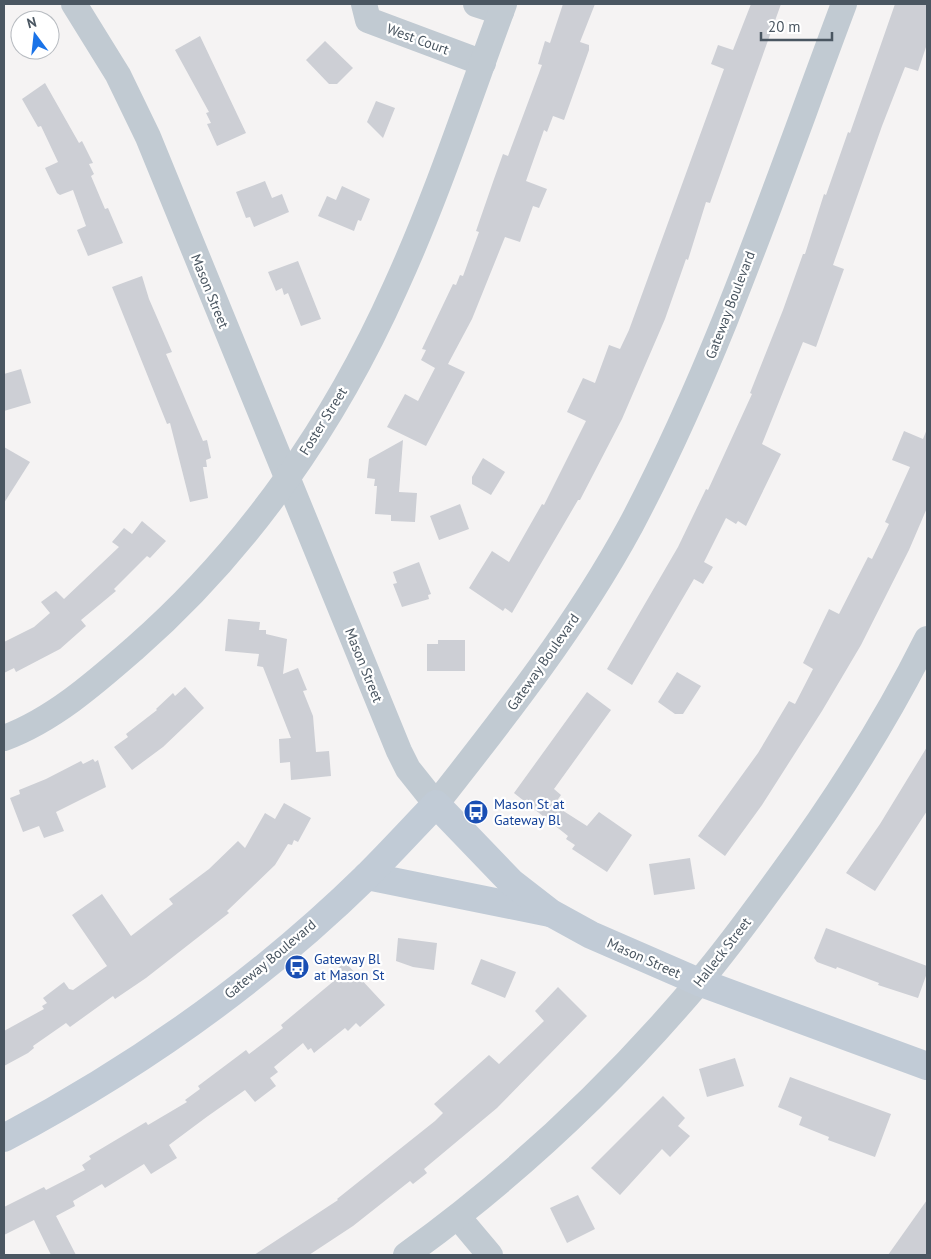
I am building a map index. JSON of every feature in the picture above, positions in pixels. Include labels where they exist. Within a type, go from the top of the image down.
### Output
[{"type":"street","name":"Mason Street","points":[[74,4],[118,75],[148,137],[399,751],[408,769],[436,804],[512,882],[551,913],[591,935],[699,982],[927,1066]]},
{"type":"street","name":"West Court","points":[[364,4],[368,20],[483,63]]},
{"type":"street","points":[[476,4],[503,8]]},
{"type":"street","name":"Gateway Boulevard","points":[[4,1138],[106,1081],[156,1048],[222,1000],[289,946],[368,876],[436,804],[511,708],[552,652],[630,527],[703,375],[844,4]]},
{"type":"street","name":"Foster Street","points":[[4,738],[42,720],[79,694],[177,611],[240,542],[267,508],[313,440],[356,367],[396,287],[441,178],[503,8]]},
{"type":"street","name":"Halleck Street","points":[[406,1255],[458,1217],[574,1114],[699,982],[751,916],[850,775],[881,725],[927,639]]},
{"type":"street","points":[[368,876],[551,913]]},
{"type":"street","points":[[458,1217],[490,1255]]},
{"type":"building","points":[[563,4],[595,4],[580,42],[589,45],[589,50],[564,120],[553,116],[547,132],[544,130],[526,181],[547,189],[539,208],[533,206],[520,242],[505,237],[472,319],[448,364],[465,372],[426,446],[387,427],[405,394],[418,401],[435,368],[421,360],[426,350],[422,349],[453,284],[456,285],[460,275],[463,276],[479,232],[476,231],[503,154],[508,156],[542,65],[538,64],[545,41],[550,43]]},
{"type":"building","points":[[751,4],[781,4],[710,203],[706,202],[688,260],[686,259],[665,319],[622,419],[580,500],[578,500],[512,613],[505,608],[503,611],[469,588],[492,551],[509,562],[542,504],[544,505],[586,421],[567,412],[583,378],[595,383],[609,345],[620,349],[629,330],[724,69],[711,64],[718,45],[733,50]]},
{"type":"building","points":[[895,4],[927,4],[927,44],[918,71],[905,67],[882,126],[833,265],[844,269],[816,347],[803,342],[762,444],[781,454],[746,526],[738,521],[736,524],[726,518],[704,562],[713,567],[703,584],[694,579],[632,685],[607,669],[678,547],[706,489],[708,490],[752,394],[750,393],[803,254],[805,254],[824,194],[826,195],[848,132],[850,133]]},
{"type":"building","points":[[200,36],[246,133],[217,146],[207,124],[211,123],[206,113],[209,112],[175,50]]},
{"type":"building","points":[[325,41],[353,68],[337,84],[329,84],[306,60]]},
{"type":"building","points":[[45,83],[79,143],[82,141],[93,163],[89,164],[94,174],[91,176],[105,209],[108,208],[123,243],[88,256],[77,230],[86,226],[73,190],[60,195],[57,193],[45,168],[58,162],[41,126],[38,127],[22,99]]},
{"type":"building","points":[[376,101],[395,108],[383,138],[367,122]]},
{"type":"building","points":[[265,181],[272,198],[282,194],[289,212],[254,227],[250,217],[246,218],[236,192]]},
{"type":"building","points":[[342,186],[370,199],[361,221],[358,220],[354,231],[318,216],[327,196],[336,200]]},
{"type":"building","points":[[298,261],[321,319],[301,326],[288,293],[284,295],[282,288],[276,291],[268,272]]},
{"type":"building","points":[[142,276],[149,299],[172,352],[166,354],[203,441],[207,440],[211,458],[206,460],[207,467],[203,467],[208,498],[190,502],[170,423],[167,424],[112,287]]},
{"type":"building","points":[[21,369],[31,403],[4,411],[4,374]]},
{"type":"building","points":[[927,429],[927,508],[909,550],[861,645],[822,711],[762,805],[725,856],[698,836],[758,753],[789,701],[795,704],[813,669],[803,663],[829,609],[839,614],[868,557],[872,559],[889,524],[885,522],[910,467],[892,460],[904,431],[923,439]]},
{"type":"building","points":[[403,440],[399,492],[417,493],[415,522],[391,521],[391,515],[375,514],[377,486],[374,486],[375,479],[367,478],[369,459]]},
{"type":"building","points":[[4,447],[30,462],[4,503]]},
{"type":"building","points":[[483,458],[505,472],[491,495],[472,484],[472,477]]},
{"type":"building","points":[[460,504],[469,529],[439,540],[430,516]]},
{"type":"building","points":[[142,521],[166,541],[150,558],[147,556],[114,589],[116,591],[81,620],[86,626],[60,649],[16,672],[14,668],[4,673],[4,642],[34,627],[50,613],[41,602],[56,591],[64,599],[119,547],[112,542],[124,528],[132,534]]},
{"type":"building","points":[[419,562],[431,594],[428,595],[429,599],[402,607],[393,584],[397,583],[393,572]]},
{"type":"building","points":[[228,619],[260,622],[259,630],[266,630],[266,634],[287,639],[283,674],[298,668],[307,690],[303,691],[313,716],[316,752],[329,751],[331,776],[291,780],[290,762],[280,763],[279,739],[291,738],[263,667],[257,666],[259,654],[225,651]]},
{"type":"building","points":[[438,640],[465,640],[465,671],[427,671],[427,644],[438,644]]},
{"type":"building","points":[[677,672],[701,686],[683,714],[675,714],[658,702]]},
{"type":"building","points":[[185,687],[204,708],[163,747],[132,770],[114,747],[128,737],[126,734],[157,710],[173,693],[175,696]]},
{"type":"building","points":[[587,692],[611,710],[554,789],[561,795],[554,805],[587,826],[599,812],[632,835],[607,872],[572,849],[575,845],[566,839],[568,836],[514,793]]},
{"type":"building","points":[[927,747],[927,811],[875,891],[846,873],[880,824]]},
{"type":"building","points":[[93,759],[95,762],[98,760],[106,787],[56,812],[64,831],[44,838],[39,826],[23,832],[10,798],[20,794],[19,790],[81,761],[83,764]]},
{"type":"building","points":[[284,803],[311,818],[298,842],[294,840],[292,845],[288,844],[275,865],[227,911],[229,913],[146,978],[115,999],[113,996],[70,1027],[66,1023],[33,1046],[34,1048],[28,1053],[4,1066],[4,1031],[44,1009],[42,1006],[47,1003],[43,998],[64,982],[69,989],[73,990],[107,966],[72,915],[102,894],[131,936],[173,904],[169,899],[209,869],[238,841],[245,848],[265,813],[275,819]]},
{"type":"building","points":[[690,858],[695,889],[654,895],[649,864]]},
{"type":"building","points":[[826,928],[927,966],[927,973],[918,998],[878,985],[879,983],[837,967],[836,969],[817,962],[814,958]]},
{"type":"building","points":[[398,938],[437,943],[434,970],[413,967],[396,961]]},
{"type":"building","points":[[481,959],[516,972],[505,998],[471,984]]},
{"type":"building","points":[[345,962],[385,1005],[360,1027],[356,1023],[348,1031],[345,1028],[314,1053],[311,1048],[308,1050],[303,1043],[274,1067],[278,1072],[270,1078],[276,1086],[255,1102],[245,1090],[169,1145],[177,1158],[151,1174],[144,1164],[105,1188],[102,1184],[73,1201],[75,1206],[56,1216],[76,1255],[51,1255],[34,1220],[4,1235],[4,1207],[44,1187],[46,1190],[85,1170],[82,1165],[91,1159],[89,1156],[146,1122],[148,1125],[187,1102],[185,1100],[200,1089],[198,1086],[246,1050],[249,1054],[283,1028],[281,1025],[335,980],[330,975]]},
{"type":"building","points":[[558,987],[587,1016],[497,1108],[424,1169],[427,1173],[413,1184],[410,1181],[353,1226],[309,1255],[254,1255],[338,1200],[435,1121],[443,1113],[434,1104],[489,1055],[499,1064],[544,1021],[535,1011]]},
{"type":"building","points":[[735,1058],[744,1086],[707,1097],[699,1069]]},
{"type":"building","points":[[790,1077],[891,1114],[875,1157],[828,1140],[829,1137],[799,1125],[802,1117],[778,1107]]},
{"type":"building","points":[[663,1096],[685,1118],[678,1126],[690,1136],[670,1157],[662,1149],[620,1195],[591,1168]]},
{"type":"building","points":[[578,1195],[595,1229],[567,1243],[550,1208]]},
{"type":"building","points":[[927,1200],[927,1255],[888,1255]]},
{"type":"place","name":"Mason St at Gateway Bl","points":[[476,812]]},
{"type":"place","name":"Gateway Bl at Mason St","points":[[297,967]]}]
